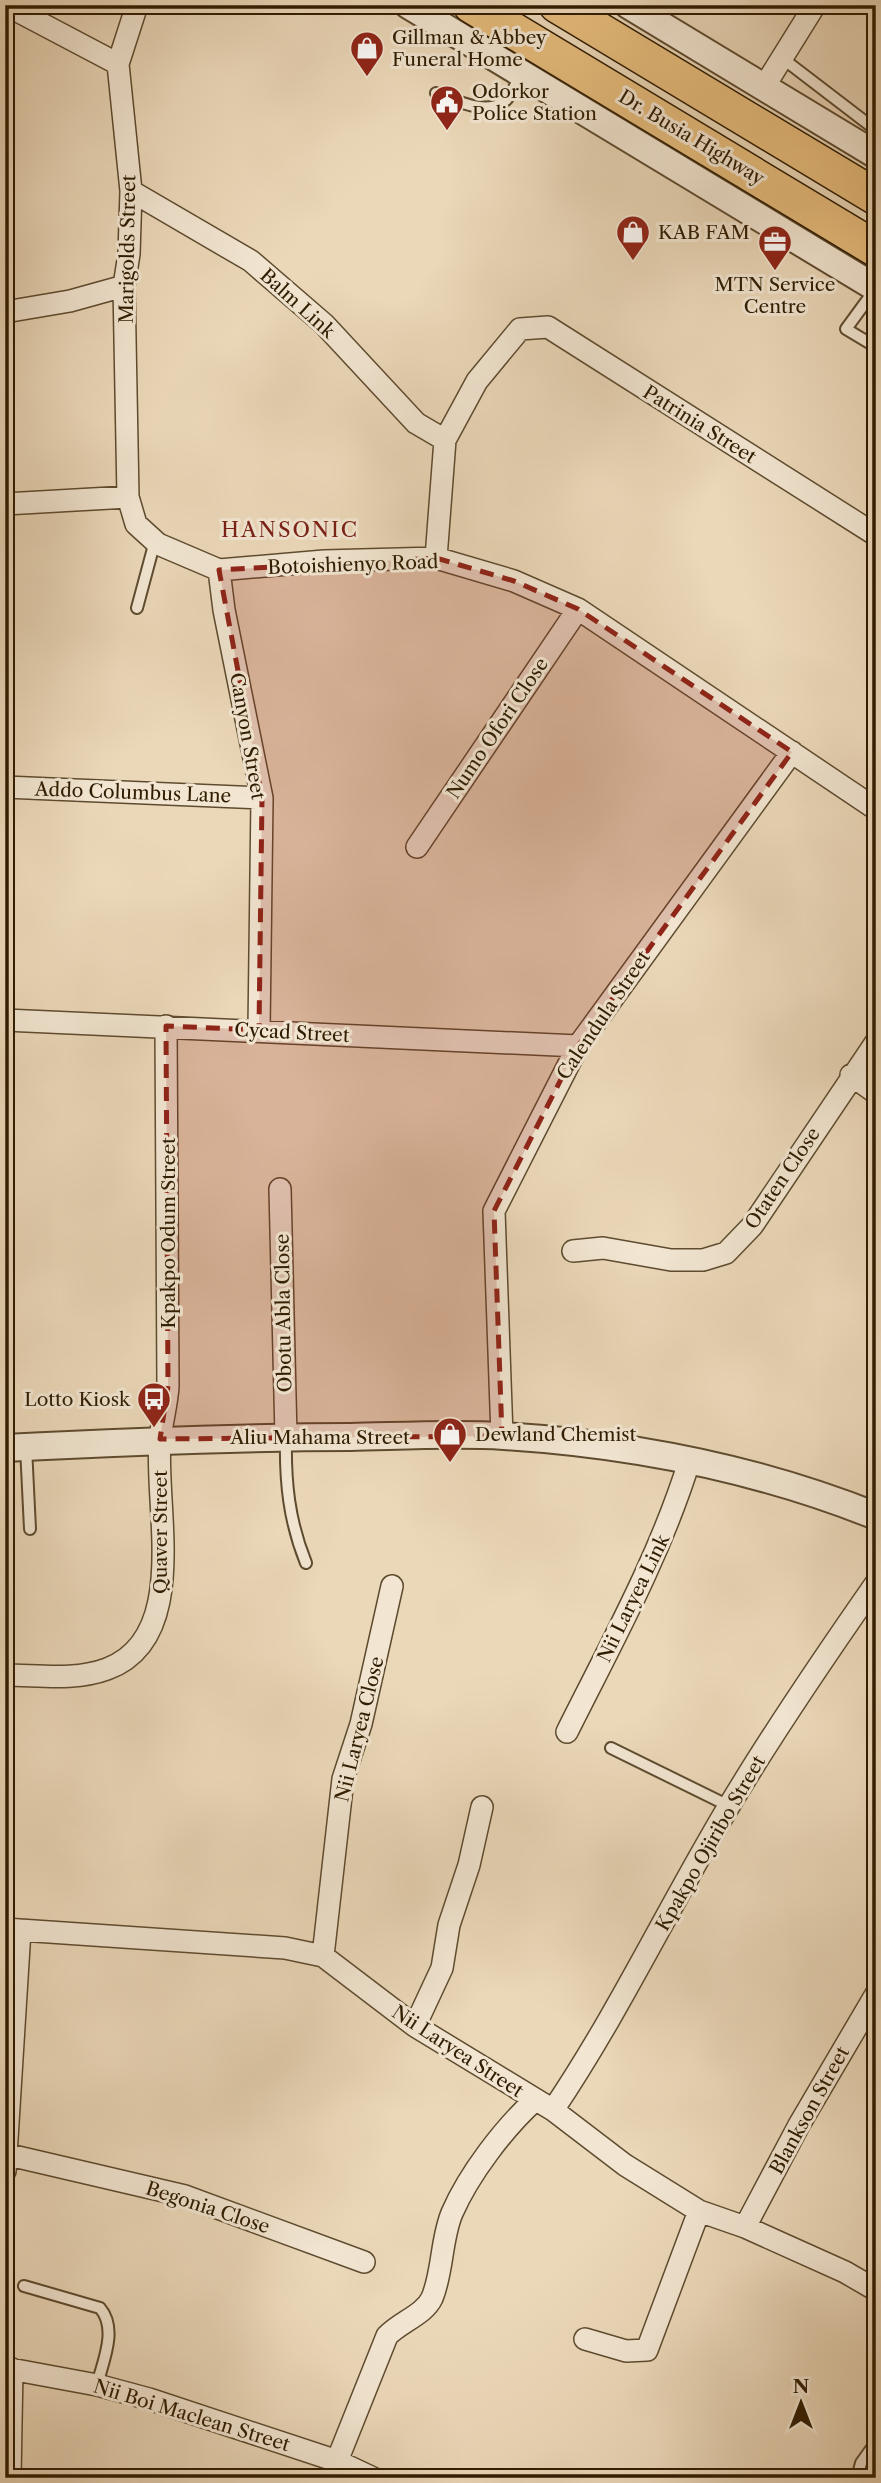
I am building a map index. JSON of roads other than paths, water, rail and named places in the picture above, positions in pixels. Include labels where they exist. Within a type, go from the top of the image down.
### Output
[{"type":"highway","name":"Dr. Busia Highway","points":[[471,5],[876,249]]},
{"type":"highway","points":[[557,5],[876,197]]},
{"type":"highway","points":[[794,198],[834,210],[876,232]]},
{"type":"street","points":[[6,5],[118,64]]},
{"type":"street","name":"Marigolds Street","points":[[128,497],[124,286],[129,254],[131,191],[118,64],[137,5]]},
{"type":"street","name":"Dr. Busia Highway","points":[[408,5],[876,288]]},
{"type":"street","points":[[628,5],[876,155]]},
{"type":"street","points":[[764,87],[815,5]]},
{"type":"street","name":"Balm Link","points":[[131,191],[251,261],[324,324],[416,424],[445,440]]},
{"type":"street","points":[[5,312],[70,301],[124,286]]},
{"type":"street","name":"Patrinia Street","points":[[445,440],[477,381],[520,329],[548,327],[876,535]]},
{"type":"street","points":[[436,558],[445,440]]},
{"type":"street","points":[[5,504],[128,497]]},
{"type":"street","name":"Botoishienyo Road","points":[[128,497],[136,524],[155,541],[219,570],[324,561],[436,558],[514,581],[578,609],[876,809]]},
{"type":"street","name":"Canyon Street","points":[[219,570],[224,611],[262,797],[259,1030]]},
{"type":"street","name":"Numo Ofori Close","points":[[417,847],[578,609]]},
{"type":"street","name":"Calendula Street","points":[[502,1436],[494,1211],[578,1046],[792,752]]},
{"type":"street","name":"Addo Columbus Lane","points":[[5,788],[262,797]]},
{"type":"street","name":"Cycad Street","points":[[5,1020],[578,1046]]},
{"type":"street","name":"Kpakpo Odum Street","points":[[160,1439],[168,1386],[166,1026]]},
{"type":"street","name":"Otaten Close","points":[[573,1251],[603,1248],[671,1260],[703,1260],[726,1253],[752,1226],[876,1042]]},
{"type":"street","points":[[851,1076],[876,1093]]},
{"type":"street","name":"Obotu Abla Close","points":[[280,1189],[286,1437]]},
{"type":"street","name":"Aliu Mahama Street","points":[[15,1447],[160,1439],[502,1436],[618,1447],[690,1459],[770,1478],[876,1516]]},
{"type":"street","name":"Quaver Street","points":[[5,1675],[73,1676],[109,1669],[127,1657],[151,1630],[162,1592],[160,1439]]},
{"type":"street","name":"Nii Laryea Link","points":[[567,1732],[645,1582],[667,1530],[690,1459]]},
{"type":"street","name":"Kpakpo Ojiribo Street","points":[[338,2461],[387,2336],[398,2324],[420,2312],[432,2299],[452,2214],[514,2119],[544,2105],[583,2065],[729,1806],[801,1692],[876,1583]]},
{"type":"street","name":"Nii Laryea Close","points":[[323,1956],[343,1779],[361,1724],[392,1586]]},
{"type":"street","points":[[415,2026],[442,1968],[449,1925],[469,1865],[482,1807]]},
{"type":"street","points":[[6,2160],[13,1930]]},
{"type":"street","name":"Nii Laryea Street","points":[[13,1930],[285,1948],[323,1956],[415,2026],[544,2105],[625,2165],[699,2211],[745,2227],[845,2272],[876,2290]]},
{"type":"street","name":"Blankson Street","points":[[745,2227],[799,2125],[876,1994]]},
{"type":"street","name":"Begonia Close","points":[[6,2160],[185,2196],[364,2262]]},
{"type":"street","points":[[584,2339],[626,2351],[648,2350],[699,2211]]},
{"type":"street","points":[[9,2369],[10,2478]]},
{"type":"street","name":"Nii Boi Maclean Street","points":[[9,2369],[97,2385],[338,2461],[373,2478]]},
{"type":"lane","points":[[782,58],[876,130]]},
{"type":"lane","points":[[436,93],[469,105],[491,107],[506,100],[521,74]]},
{"type":"lane","points":[[876,288],[846,329],[876,347]]},
{"type":"lane","points":[[138,608],[155,541]]},
{"type":"lane","points":[[286,1437],[289,1511],[294,1534],[306,1563]]},
{"type":"lane","points":[[15,1447],[30,1529]]},
{"type":"lane","points":[[611,1748],[729,1806]]},
{"type":"lane","points":[[24,2286],[100,2308],[106,2315],[108,2341],[97,2385]]},
{"type":"lane","points":[[857,2478],[861,2463],[876,2442]]},
{"type":"place","name":"Gillman & Abbey Funeral Home","points":[[367,78]]},
{"type":"place","name":"Odorkor Police Station","points":[[447,132]]},
{"type":"place","name":"KAB FAM","points":[[633,262]]},
{"type":"place","name":"MTN Service Centre","points":[[775,272]]},
{"type":"place","name":"Lotto Kiosk","points":[[154,1429]]},
{"type":"place","name":"Dewland Chemist","points":[[450,1464]]},
{"type":"district","name":"HANSONIC","points":[[290,530]]}]
